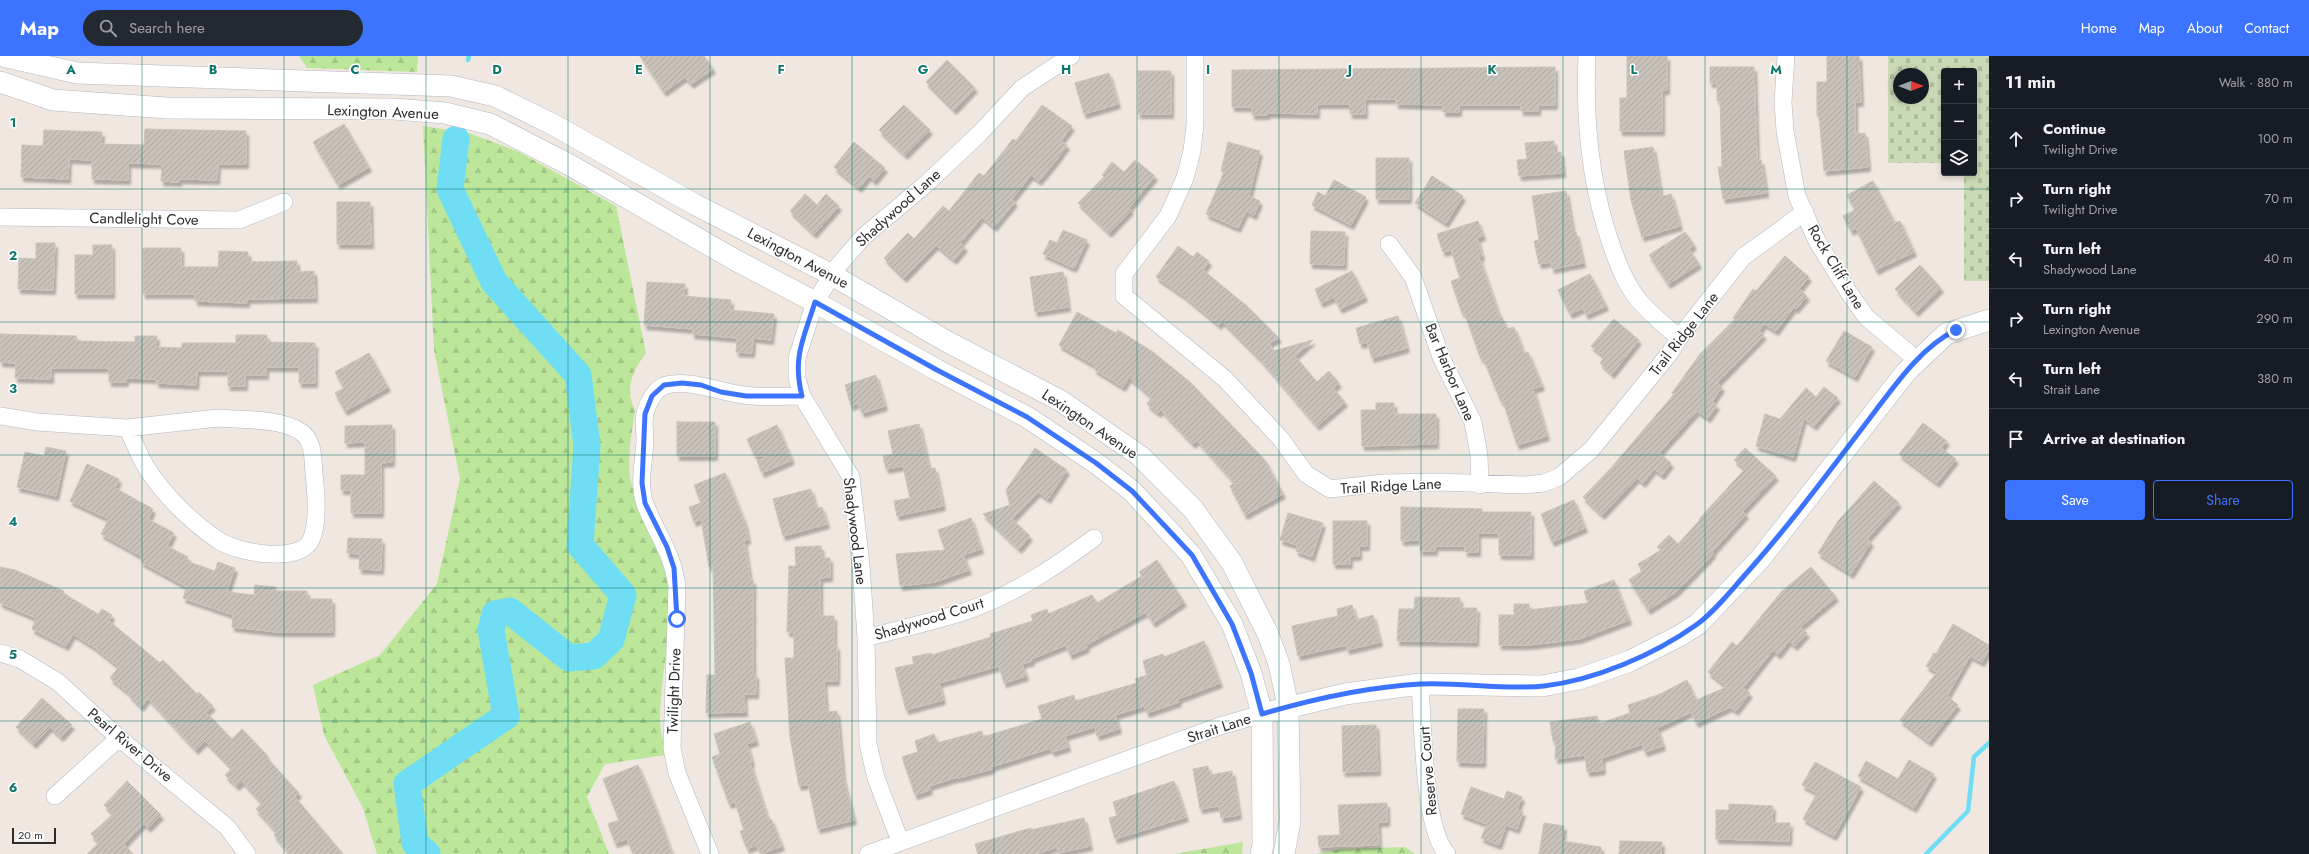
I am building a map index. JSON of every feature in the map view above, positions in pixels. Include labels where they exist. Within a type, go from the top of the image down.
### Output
[{"type":"street","name":"Lexington Avenue","points":[[2,56],[77,73],[451,86],[495,96],[554,125],[694,204],[832,275],[946,341],[1061,401],[1140,456],[1193,509],[1232,563],[1268,634],[1279,664],[1288,706],[1290,821],[1284,854]]},
{"type":"street","name":"Shadywood Lane","points":[[900,841],[876,778],[868,744],[866,638],[861,565],[851,476],[802,396],[797,378],[797,358],[815,302],[832,275],[863,237],[926,184],[980,134],[1022,88],[1071,56]]},
{"type":"street","name":"Trail Ridge Lane","points":[[1195,56],[1195,125],[1192,152],[1185,178],[1168,216],[1124,274],[1124,296],[1225,379],[1281,439],[1306,474],[1330,489],[1383,483],[1439,482],[1480,485],[1524,485],[1544,483],[1559,476],[1578,462],[1669,354],[1679,338],[1728,278],[1743,257],[1804,212]]},
{"type":"street","points":[[1587,56],[1586,110],[1588,143],[1593,182],[1603,222],[1620,270],[1642,305],[1679,338]]},
{"type":"street","name":"Rock Cliff Lane","points":[[1786,56],[1783,102],[1785,131],[1797,196],[1817,240],[1848,291],[1866,317],[1918,361]]},
{"type":"street","name":"Lexington Avenue","points":[[0,82],[61,101],[167,108],[394,109],[445,113],[490,124],[568,164],[737,261],[815,302],[937,370],[1027,417],[1096,463],[1132,491],[1192,555],[1232,624],[1251,673],[1262,714],[1261,854]]},
{"type":"street","name":"Candlelight Cove","points":[[0,217],[239,220],[284,202]]},
{"type":"street","name":"Bar Harbor Lane","points":[[1389,244],[1413,277],[1441,357],[1473,422],[1480,455],[1480,485]]},
{"type":"street","name":"Strait Lane","points":[[868,854],[900,841],[1220,726],[1288,706],[1345,694],[1420,684],[1542,686],[1580,679],[1630,661],[1698,624],[1760,559],[1906,372],[1946,334],[1989,320]]},
{"type":"street","name":"Twilight Drive","points":[[710,854],[677,772],[672,748],[677,586],[674,568],[667,547],[645,503],[642,483],[645,414],[652,396],[664,385],[682,383],[701,385],[721,392],[746,396],[802,396]]},
{"type":"street","points":[[0,416],[37,422],[127,428],[218,418],[273,422],[301,432],[309,440],[313,456],[317,498],[311,541],[290,553],[277,555],[234,549],[218,541],[195,522],[167,494],[146,467],[127,428]]},
{"type":"street","name":"Shadywood Court","points":[[866,638],[966,611],[1012,591],[1059,564],[1094,538]]},
{"type":"street","name":"Pearl River Drive","points":[[0,653],[20,659],[58,682],[119,738],[227,827],[247,854]]},
{"type":"street","name":"Reserve Court","points":[[1420,684],[1429,802],[1434,832],[1447,854]]},
{"type":"street","points":[[55,796],[119,738]]},
{"type":"green space","points":[[299,56],[418,56],[417,72],[307,68]]},
{"type":"green space","points":[[1888,56],[1989,56],[1989,281],[1964,281],[1964,176],[1977,176],[1977,68],[1941,68],[1941,163],[1888,163]]},
{"type":"green space","points":[[423,126],[469,133],[519,152],[616,206],[646,353],[637,366],[630,387],[630,395],[635,410],[629,464],[631,482],[640,510],[658,552],[667,580],[669,594],[669,625],[660,719],[665,755],[605,764],[587,797],[609,854],[377,854],[363,808],[324,735],[313,685],[380,655],[437,584],[460,479],[434,350]]},
{"type":"green space","points":[[1243,842],[1242,854],[1174,854]]},
{"type":"green space","points":[[1405,847],[1415,854],[1315,854],[1341,849]]},
{"type":"building","points":[[640,56],[704,56],[713,69],[691,84],[685,77],[664,92]]},
{"type":"building","points":[[1627,56],[1667,56],[1667,90],[1662,90],[1662,131],[1620,131],[1620,98],[1627,98]]},
{"type":"building","points":[[1827,56],[1859,56],[1861,102],[1855,102],[1855,134],[1865,133],[1868,167],[1824,171],[1819,116],[1817,116],[1817,82],[1827,82]]},
{"type":"building","points":[[947,60],[975,88],[954,110],[926,82]]},
{"type":"building","points":[[1555,67],[1555,105],[1538,105],[1538,111],[1521,111],[1521,105],[1459,105],[1459,112],[1443,112],[1443,105],[1396,104],[1396,99],[1365,99],[1365,114],[1350,114],[1350,104],[1317,104],[1317,114],[1267,113],[1267,115],[1252,115],[1252,107],[1232,107],[1232,70]]},
{"type":"building","points":[[1710,67],[1754,67],[1757,161],[1761,160],[1766,193],[1723,199],[1718,167],[1722,167],[1720,101],[1717,101],[1717,83],[1710,83]]},
{"type":"building","points":[[1138,71],[1171,71],[1171,114],[1138,114]]},
{"type":"building","points":[[1109,73],[1118,104],[1084,114],[1075,83]]},
{"type":"building","points":[[904,105],[930,130],[905,155],[879,130]]},
{"type":"building","points":[[1042,105],[1072,126],[1061,141],[1067,145],[1058,158],[1039,181],[1031,175],[1012,199],[1015,202],[994,227],[982,217],[960,243],[965,247],[954,260],[936,245],[904,278],[884,258],[908,233],[914,239],[943,206],[949,211],[979,173],[984,176],[1013,139],[1016,141]]},
{"type":"building","points":[[344,124],[369,167],[338,185],[313,142]]},
{"type":"building","points":[[145,129],[246,131],[246,164],[218,164],[217,180],[179,179],[179,182],[161,181],[162,164],[128,163],[128,180],[92,179],[92,160],[69,159],[68,179],[21,177],[22,145],[43,146],[44,130],[102,132],[101,144],[144,145]]},
{"type":"building","points":[[1554,141],[1554,153],[1561,152],[1563,173],[1519,176],[1517,160],[1527,159],[1525,143]]},
{"type":"building","points":[[854,142],[885,168],[874,181],[869,176],[859,188],[834,167]]},
{"type":"building","points":[[1228,142],[1260,151],[1249,196],[1260,201],[1254,215],[1246,211],[1238,228],[1206,214],[1224,172],[1221,171]]},
{"type":"building","points":[[1653,147],[1661,197],[1671,194],[1680,226],[1642,237],[1631,200],[1624,151]]},
{"type":"building","points":[[1376,158],[1409,158],[1409,199],[1376,199]]},
{"type":"building","points":[[1135,160],[1138,171],[1138,162],[1155,176],[1129,208],[1131,210],[1109,233],[1078,203],[1104,177],[1102,175],[1112,162],[1124,172]]},
{"type":"building","points":[[1432,176],[1463,196],[1446,223],[1415,203]]},
{"type":"building","points":[[1334,180],[1366,197],[1351,225],[1312,205],[1318,192],[1325,196]]},
{"type":"building","points":[[1873,181],[1895,223],[1900,221],[1914,252],[1876,270],[1856,228],[1851,231],[1843,216],[1855,210],[1847,195]]},
{"type":"building","points":[[1566,191],[1573,233],[1576,232],[1583,263],[1552,269],[1551,262],[1539,264],[1534,241],[1539,240],[1532,196]]},
{"type":"building","points":[[805,194],[817,205],[826,194],[839,206],[814,234],[790,211]]},
{"type":"building","points":[[337,202],[370,202],[371,244],[337,244]]},
{"type":"building","points":[[1478,221],[1483,236],[1477,238],[1482,256],[1479,257],[1500,318],[1502,317],[1507,329],[1514,327],[1524,354],[1528,352],[1542,386],[1533,389],[1547,436],[1517,445],[1503,401],[1501,402],[1483,358],[1481,359],[1464,312],[1462,313],[1451,281],[1460,278],[1451,250],[1443,252],[1437,234]]},
{"type":"building","points":[[1063,230],[1087,240],[1074,268],[1043,254],[1050,240],[1057,243]]},
{"type":"building","points":[[1311,231],[1345,232],[1344,265],[1310,264]]},
{"type":"building","points":[[1685,232],[1694,245],[1689,249],[1699,264],[1668,284],[1649,255]]},
{"type":"building","points":[[36,243],[55,243],[53,290],[18,289],[19,258],[36,259]]},
{"type":"building","points":[[93,245],[112,245],[112,294],[75,294],[75,255],[93,255]]},
{"type":"building","points":[[1178,246],[1193,257],[1197,252],[1209,261],[1203,270],[1248,307],[1279,338],[1269,343],[1273,351],[1313,340],[1295,356],[1317,382],[1329,371],[1339,383],[1333,388],[1345,402],[1317,426],[1262,361],[1222,321],[1219,325],[1184,296],[1156,277]]},
{"type":"building","points":[[143,248],[181,248],[181,267],[218,267],[219,251],[248,252],[248,262],[297,261],[297,272],[314,271],[315,298],[247,299],[247,303],[195,301],[195,294],[143,294]]},
{"type":"building","points":[[1785,256],[1809,277],[1799,289],[1807,296],[1796,309],[1794,307],[1776,331],[1764,324],[1759,331],[1764,335],[1717,383],[1722,387],[1712,402],[1717,405],[1708,418],[1697,411],[1659,453],[1671,463],[1662,475],[1654,469],[1643,483],[1637,478],[1602,515],[1583,497],[1611,468],[1674,394],[1672,393],[1700,354],[1735,319],[1733,318],[1753,289],[1756,291]]},
{"type":"building","points":[[1920,265],[1941,288],[1916,312],[1895,289]]},
{"type":"building","points":[[1352,271],[1365,297],[1340,309],[1334,297],[1321,303],[1315,289]]},
{"type":"building","points":[[1063,272],[1068,307],[1035,312],[1030,277]]},
{"type":"building","points":[[1590,274],[1606,306],[1586,315],[1583,308],[1570,314],[1558,290]]},
{"type":"building","points":[[647,282],[685,284],[684,296],[731,300],[730,310],[774,314],[771,340],[753,338],[752,353],[736,352],[737,338],[692,334],[693,329],[644,325]]},
{"type":"building","points":[[1077,312],[1116,333],[1118,330],[1153,352],[1190,382],[1265,460],[1283,494],[1245,515],[1230,486],[1235,483],[1197,440],[1193,444],[1161,410],[1158,413],[1147,404],[1152,397],[1129,377],[1123,387],[1094,369],[1096,366],[1059,345]]},
{"type":"building","points":[[1398,316],[1407,348],[1372,358],[1367,342],[1360,344],[1356,328]]},
{"type":"building","points":[[1614,319],[1639,340],[1612,374],[1600,363],[1605,357],[1591,346]]},
{"type":"building","points":[[1844,331],[1872,347],[1855,377],[1826,361]]},
{"type":"building","points":[[0,334],[77,336],[76,341],[135,342],[135,336],[157,336],[156,347],[182,348],[182,343],[236,343],[236,335],[267,335],[267,342],[315,343],[315,383],[299,383],[299,367],[266,367],[266,375],[245,375],[245,386],[228,386],[228,371],[197,371],[196,385],[156,383],[157,379],[126,378],[126,382],[109,382],[109,368],[51,368],[51,379],[15,378],[16,363],[0,362]]},
{"type":"building","points":[[369,353],[388,387],[345,411],[335,393],[344,388],[335,372]]},
{"type":"building","points":[[876,375],[885,406],[862,413],[858,403],[851,406],[845,385]]},
{"type":"building","points":[[1824,387],[1838,398],[1814,426],[1804,418],[1793,457],[1756,446],[1765,414],[1780,419],[1806,388],[1816,397]]},
{"type":"building","points":[[1376,403],[1394,403],[1394,414],[1436,414],[1436,444],[1362,446],[1361,410],[1376,410]]},
{"type":"building","points":[[677,422],[715,422],[715,456],[677,456]]},
{"type":"building","points":[[1923,423],[1947,441],[1941,448],[1956,459],[1937,483],[1899,454]]},
{"type":"building","points":[[919,424],[929,469],[935,468],[943,506],[897,516],[894,501],[910,498],[903,466],[886,469],[883,456],[893,454],[888,431]]},
{"type":"building","points":[[392,425],[392,462],[381,463],[381,513],[351,513],[351,490],[341,490],[341,475],[365,475],[365,442],[345,443],[345,426]]},
{"type":"building","points":[[777,425],[792,460],[762,473],[757,461],[770,456],[755,456],[747,439]]},
{"type":"building","points":[[46,447],[66,451],[56,496],[17,487],[25,452],[44,456]]},
{"type":"building","points":[[1035,448],[1067,470],[1048,499],[1038,492],[1012,519],[1030,536],[1019,549],[983,514],[1010,505],[1006,490]]},
{"type":"building","points":[[1745,448],[1776,476],[1743,511],[1746,514],[1712,552],[1713,554],[1676,592],[1648,610],[1629,580],[1642,571],[1638,564],[1661,550],[1657,547],[1669,535],[1678,544],[1745,469],[1734,460]]},
{"type":"building","points":[[87,464],[119,479],[115,488],[153,509],[148,519],[174,533],[167,546],[188,557],[186,561],[215,571],[218,562],[235,568],[227,592],[254,595],[255,585],[276,587],[276,591],[307,591],[307,599],[332,599],[332,632],[277,632],[232,627],[233,615],[183,598],[187,587],[141,562],[143,557],[101,534],[109,519],[70,501]]},
{"type":"building","points":[[725,473],[745,523],[748,540],[744,540],[750,580],[753,580],[753,674],[756,674],[756,694],[744,694],[745,712],[706,713],[707,675],[715,675],[713,566],[709,567],[701,519],[694,522],[689,507],[701,503],[694,485]]},
{"type":"building","points":[[1874,481],[1899,503],[1867,539],[1871,542],[1851,574],[1818,553],[1838,521]]},
{"type":"building","points":[[811,489],[816,509],[822,507],[827,524],[783,536],[773,499]]},
{"type":"building","points":[[1574,500],[1585,528],[1552,542],[1541,514]]},
{"type":"building","points":[[1401,507],[1482,509],[1482,512],[1531,512],[1531,555],[1499,555],[1499,533],[1478,533],[1478,552],[1465,552],[1465,546],[1435,546],[1435,551],[1420,551],[1420,540],[1401,541]]},
{"type":"building","points":[[1288,513],[1323,523],[1312,557],[1296,551],[1297,545],[1280,540]]},
{"type":"building","points":[[971,518],[981,549],[963,555],[969,570],[935,582],[900,586],[896,554],[945,550],[938,530]]},
{"type":"building","points":[[1333,521],[1367,521],[1367,546],[1359,546],[1359,556],[1350,556],[1350,564],[1333,564]]},
{"type":"building","points":[[348,538],[382,539],[381,570],[359,569],[360,554],[347,553]]},
{"type":"building","points":[[821,546],[822,558],[830,558],[830,577],[820,578],[820,616],[834,616],[834,646],[837,646],[837,681],[824,681],[826,712],[837,711],[843,778],[854,820],[818,829],[808,784],[799,786],[790,737],[785,658],[794,658],[794,632],[787,632],[789,566],[796,566],[795,547]]},
{"type":"building","points":[[1157,560],[1184,602],[1153,623],[1146,612],[1086,645],[1087,648],[1070,655],[1066,645],[1031,659],[1032,661],[1022,664],[1026,676],[1004,683],[999,666],[939,683],[943,700],[906,710],[895,668],[914,664],[912,657],[931,653],[932,655],[991,637],[990,634],[1033,621],[1031,615],[1047,609],[1048,614],[1092,595],[1097,603],[1142,576],[1139,572]]},
{"type":"building","points":[[0,567],[15,570],[64,591],[63,593],[98,614],[102,609],[112,615],[109,621],[160,663],[163,660],[197,694],[199,692],[213,706],[206,712],[232,739],[242,729],[267,755],[266,757],[299,793],[295,797],[343,854],[290,854],[274,835],[277,832],[256,809],[262,803],[242,781],[237,786],[225,775],[232,768],[205,741],[196,750],[148,698],[141,707],[129,695],[130,694],[110,678],[119,667],[94,647],[73,634],[66,646],[32,629],[36,618],[0,603]]},
{"type":"building","points":[[1811,567],[1836,597],[1800,627],[1807,633],[1795,646],[1789,641],[1778,655],[1773,650],[1743,688],[1750,693],[1736,711],[1730,707],[1696,723],[1691,712],[1657,728],[1663,746],[1645,752],[1642,744],[1602,758],[1603,770],[1587,772],[1585,755],[1555,759],[1556,742],[1553,741],[1550,722],[1597,716],[1598,724],[1630,713],[1628,705],[1658,695],[1687,680],[1696,700],[1727,687],[1708,672],[1732,642],[1737,646],[1782,591]]},
{"type":"building","points":[[1614,580],[1629,620],[1579,639],[1529,645],[1499,645],[1499,615],[1514,615],[1514,604],[1529,604],[1529,610],[1588,603],[1584,591]]},
{"type":"building","points":[[1415,597],[1460,598],[1460,608],[1477,608],[1476,642],[1397,641],[1399,609],[1414,609]]},
{"type":"building","points":[[1352,605],[1356,620],[1373,615],[1380,642],[1347,650],[1346,645],[1298,656],[1292,626],[1338,616],[1337,609]]},
{"type":"building","points":[[1953,624],[1989,645],[1989,650],[1982,662],[1970,656],[1947,696],[1958,705],[1929,742],[1900,720],[1937,672],[1926,666],[1934,653],[1936,654]]},
{"type":"building","points":[[1204,641],[1220,683],[1178,699],[1179,702],[1147,713],[1144,706],[1115,715],[1119,729],[1097,736],[1095,727],[1065,736],[1068,747],[1052,752],[1051,748],[991,767],[992,769],[929,786],[930,790],[915,795],[902,757],[918,752],[915,741],[934,734],[937,743],[982,731],[983,737],[1042,719],[1038,706],[1074,695],[1075,701],[1137,683],[1135,679],[1147,675],[1143,661],[1163,654],[1164,657]]},
{"type":"building","points":[[42,698],[72,725],[61,737],[50,727],[34,744],[16,727]]},
{"type":"building","points":[[1458,709],[1484,709],[1483,763],[1457,762]]},
{"type":"building","points":[[750,722],[756,741],[747,744],[752,762],[750,763],[768,820],[771,819],[782,846],[761,854],[756,845],[747,849],[740,831],[744,830],[735,802],[729,804],[712,757],[720,754],[714,734]]},
{"type":"building","points":[[1376,725],[1378,771],[1343,772],[1342,726]]},
{"type":"building","points":[[1909,760],[1934,774],[1914,808],[1858,776],[1866,761],[1898,779]]},
{"type":"building","points":[[1815,762],[1861,787],[1834,836],[1803,819],[1817,793],[1802,785]]},
{"type":"building","points":[[638,765],[672,854],[633,854],[627,839],[615,843],[608,824],[619,820],[603,779]]},
{"type":"building","points":[[1208,766],[1210,775],[1232,771],[1239,815],[1221,818],[1219,806],[1200,809],[1193,769]]},
{"type":"building","points":[[127,781],[161,815],[148,828],[144,823],[124,844],[133,854],[87,854],[99,843],[91,834],[113,814],[104,805]]},
{"type":"building","points":[[1174,781],[1186,817],[1115,839],[1109,818],[1117,816],[1113,802]]},
{"type":"building","points":[[1471,787],[1504,799],[1507,791],[1522,797],[1517,810],[1523,812],[1517,829],[1506,825],[1499,845],[1481,838],[1487,824],[1461,814]]},
{"type":"building","points":[[1387,803],[1387,822],[1378,822],[1379,845],[1319,847],[1318,836],[1340,835],[1338,805]]},
{"type":"building","points":[[1729,804],[1773,806],[1772,823],[1790,823],[1789,841],[1716,839],[1716,810],[1729,810]]},
{"type":"building","points":[[1084,818],[1090,846],[1058,853],[1057,847],[1036,854],[978,854],[975,844],[1031,828],[1031,830]]},
{"type":"building","points":[[1544,823],[1564,826],[1562,841],[1601,847],[1601,854],[1539,854]]},
{"type":"building","points":[[1620,841],[1662,842],[1661,854],[1619,854]]},
{"type":"waterway","points":[[468,60],[469,56]]},
{"type":"waterway","points":[[427,854],[415,843],[407,784],[506,716],[491,630],[495,614],[510,611],[569,658],[594,656],[611,640],[623,595],[580,545],[587,446],[578,375],[494,282],[450,189],[456,139]]},
{"type":"waterway","points":[[1926,854],[1968,811],[1974,757],[1989,743]]},
{"type":"route","points":[[677,619],[677,586],[674,568],[667,547],[645,503],[642,483],[645,414],[652,396],[664,385],[682,383],[701,385],[721,392],[746,396],[802,396],[797,378],[797,358],[815,302],[937,370],[1027,417],[1096,463],[1132,491],[1192,555],[1232,624],[1251,673],[1262,714],[1288,706],[1345,694],[1420,684],[1542,686],[1580,679],[1630,661],[1681,635],[1698,624],[1720,603],[1760,559],[1906,372],[1946,334],[1956,330]]}]
